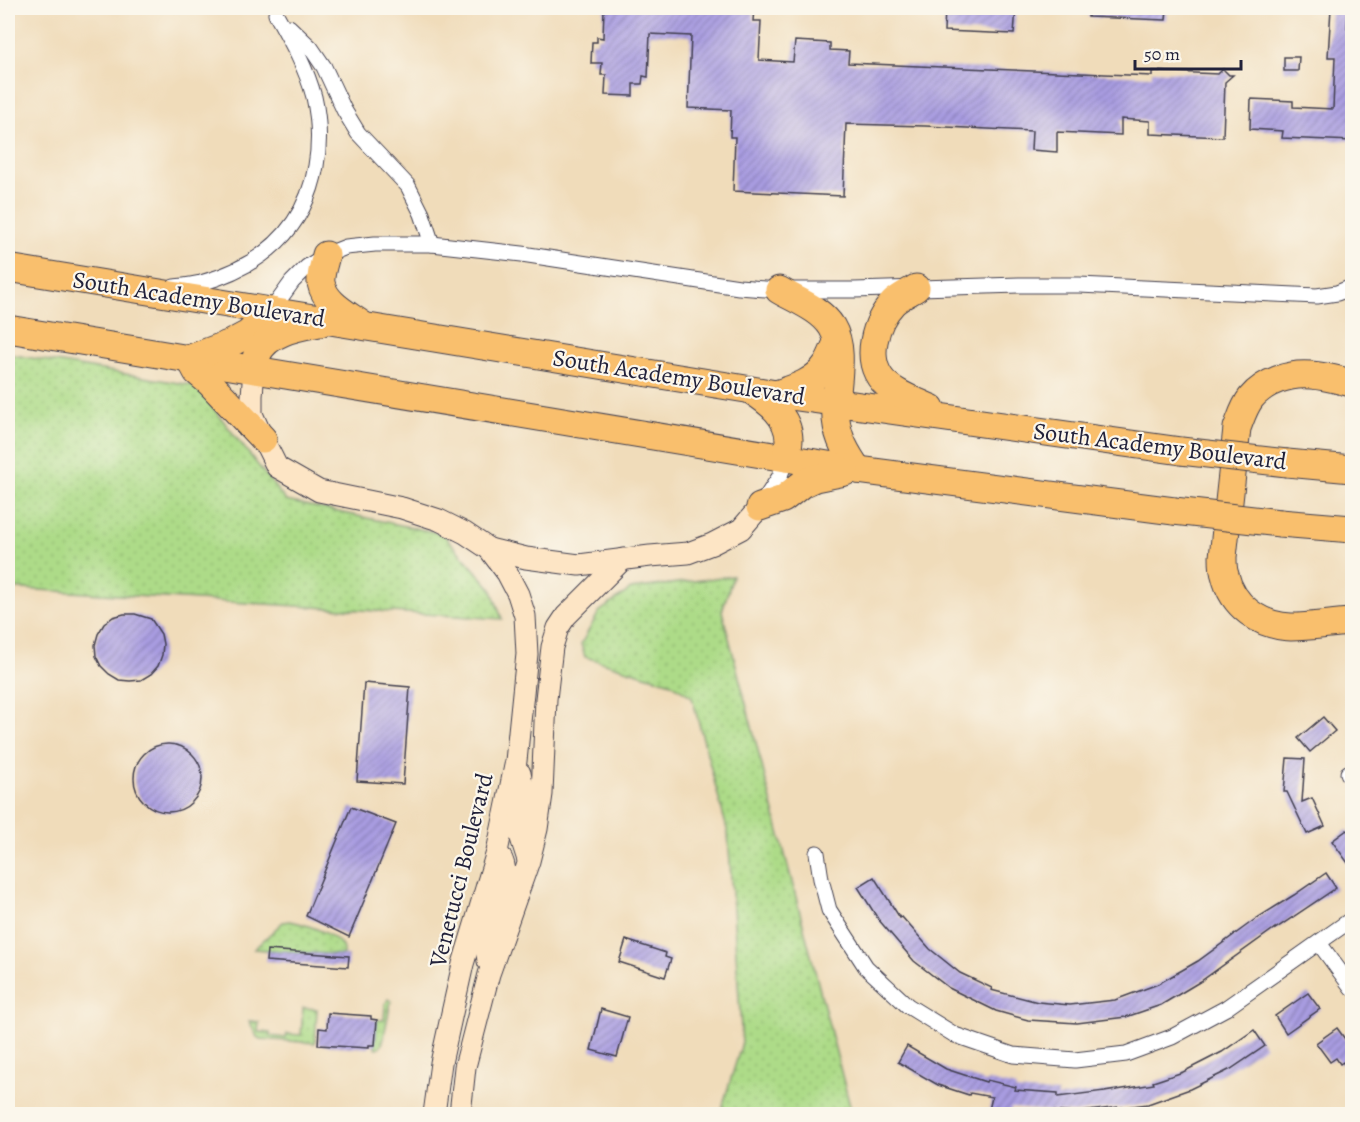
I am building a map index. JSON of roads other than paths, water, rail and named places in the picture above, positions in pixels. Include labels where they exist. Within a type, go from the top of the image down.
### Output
[{"type":"highway","points":[[326,255],[321,283],[325,293],[333,304],[364,326]]},
{"type":"highway","name":"South Academy Boulevard","points":[[8,268],[835,403],[1181,451],[1353,469]]},
{"type":"highway","points":[[916,288],[894,302],[882,317],[875,334],[873,348],[875,364],[882,380],[896,392],[954,419]]},
{"type":"highway","points":[[779,290],[817,312],[831,327],[837,341],[839,362],[835,403],[836,421],[840,441],[858,470]]},
{"type":"highway","points":[[190,359],[248,334],[271,311]]},
{"type":"highway","points":[[254,369],[256,356],[263,346],[278,335],[300,326],[333,321]]},
{"type":"highway","points":[[8,329],[858,470],[1174,511],[1353,529]]},
{"type":"highway","points":[[777,394],[798,387],[815,376],[826,365],[837,341]]},
{"type":"highway","points":[[190,359],[198,372],[263,439]]},
{"type":"highway","points":[[1353,383],[1311,375],[1295,375],[1262,388],[1251,398],[1238,428],[1223,557],[1224,574],[1230,590],[1238,603],[1250,614],[1276,625],[1290,627],[1353,622]]},
{"type":"highway","points":[[748,389],[780,414],[789,440],[786,458]]},
{"type":"highway","points":[[760,507],[783,500],[802,484],[815,478],[858,470]]},
{"type":"street","points":[[273,11],[310,48],[324,67],[344,110],[358,133],[408,186],[422,214],[432,244]]},
{"type":"street","points":[[144,291],[200,284],[230,273],[256,259],[278,242],[292,226],[303,207],[313,184],[319,130],[307,74],[273,11]]},
{"type":"street","points":[[271,311],[292,282],[307,267],[326,255],[346,247],[375,243],[432,244],[522,254],[739,287],[779,290],[1079,285],[1317,296],[1353,288]]},
{"type":"street","name":"Venetucci Boulevard","points":[[254,369],[252,414],[277,467],[319,491],[402,508],[439,520],[465,533],[489,549],[507,573],[518,594],[525,616],[527,654],[516,761],[497,852],[461,974],[441,1063],[435,1114]]},
{"type":"street","points":[[489,549],[526,558],[579,565],[688,553],[741,529],[760,507],[780,476],[786,458]]},
{"type":"street","points":[[460,1114],[465,1067],[489,974],[529,861],[537,829],[542,794],[546,699],[552,647],[558,628],[566,616],[623,559]]},
{"type":"street","points":[[516,761],[523,789],[520,835],[529,861]]},
{"type":"street","points":[[489,974],[487,939],[505,877],[504,862],[497,852]]},
{"type":"street","points":[[818,853],[821,879],[829,910],[866,967],[908,1006],[955,1035],[1013,1055],[1075,1060],[1126,1054],[1172,1037],[1226,1008],[1353,920]]},
{"type":"street","points":[[1319,943],[1353,988]]}]
